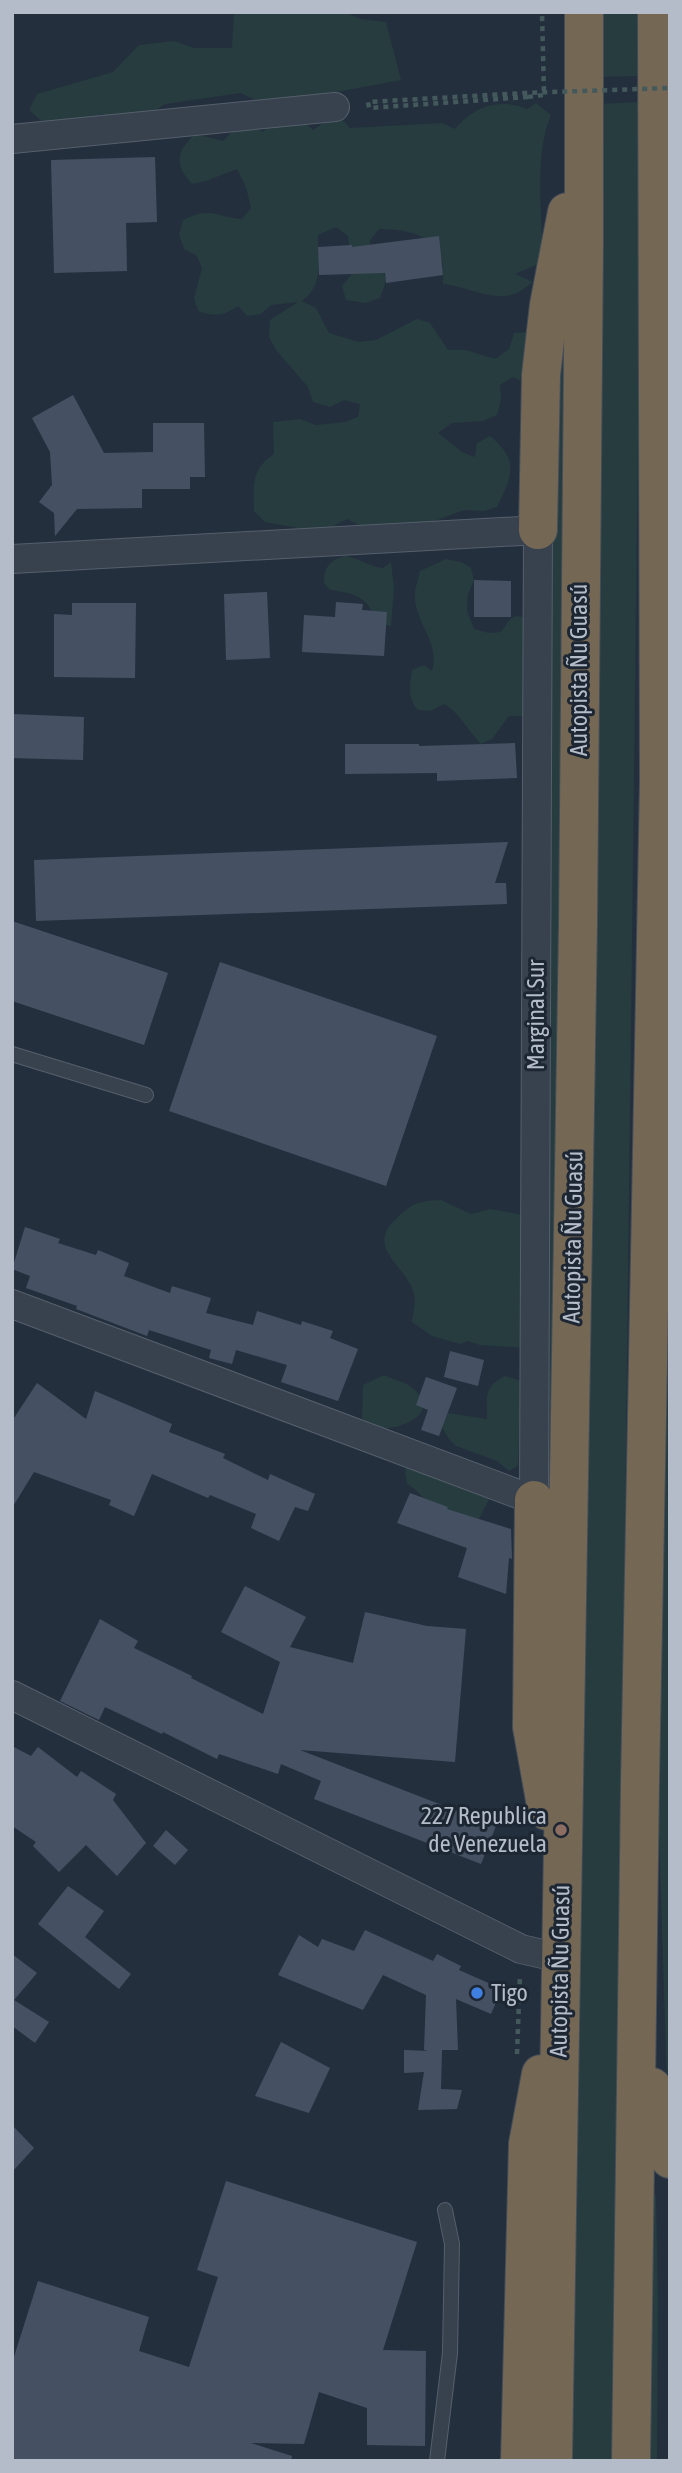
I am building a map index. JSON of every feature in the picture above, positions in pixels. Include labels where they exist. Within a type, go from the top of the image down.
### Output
[{"type":"highway","name":"Autopista Ñu Guasú","points":[[553,2461],[578,939],[584,12]]},
{"type":"highway","points":[[631,2461],[656,858],[664,780],[664,165],[657,12]]},
{"type":"highway","points":[[538,530],[541,375],[549,305],[584,131]]},
{"type":"highway","points":[[656,858],[670,905]]},
{"type":"highway","points":[[534,1500],[532,1727],[561,1885]]},
{"type":"highway","points":[[640,1783],[653,2117],[670,2159]]},
{"type":"highway","points":[[520,2461],[528,2144],[560,1965]]},
{"type":"street","points":[[12,139],[335,107]]},
{"type":"street","points":[[12,559],[538,530]]},
{"type":"street","name":"Marginal Sur","points":[[534,1500],[538,530]]},
{"type":"street","points":[[12,1304],[534,1500]]},
{"type":"street","points":[[12,1695],[521,1949],[560,1965]]},
{"type":"lane","points":[[12,1054],[146,1095]]},
{"type":"lane","points":[[437,2461],[450,2353],[452,2244],[445,2210]]},
{"type":"path","points":[[542,12],[544,95],[369,108],[369,102],[382,101],[524,93],[670,88]]},
{"type":"green space","points":[[234,12],[344,12],[361,19],[386,22],[401,80],[331,93],[281,112],[294,113],[313,130],[340,117],[350,128],[442,123],[455,129],[470,115],[497,104],[527,109],[536,103],[551,115],[542,148],[543,262],[515,274],[533,282],[519,292],[506,296],[489,295],[443,284],[442,260],[431,243],[415,234],[379,229],[370,240],[371,258],[385,276],[380,298],[365,303],[346,300],[342,286],[352,274],[348,236],[336,227],[318,235],[317,280],[302,301],[316,308],[329,333],[359,342],[376,340],[417,319],[430,323],[448,350],[466,350],[495,359],[509,349],[514,333],[528,332],[531,386],[513,377],[500,385],[501,400],[497,415],[483,421],[452,423],[438,433],[462,452],[475,457],[477,443],[490,436],[500,445],[506,453],[510,469],[497,507],[484,511],[464,510],[432,522],[377,534],[347,519],[332,527],[315,531],[265,522],[254,511],[254,486],[257,472],[274,454],[273,422],[300,419],[316,425],[345,422],[358,417],[360,404],[344,400],[330,407],[313,402],[308,387],[276,350],[269,337],[270,320],[298,302],[271,305],[261,314],[247,316],[238,306],[219,314],[198,311],[194,298],[202,268],[196,255],[184,249],[179,234],[183,220],[207,213],[242,219],[251,208],[246,187],[237,169],[192,184],[182,170],[180,158],[184,147],[195,134],[223,141],[233,131],[247,124],[263,132],[279,112],[241,93],[165,104],[134,125],[101,114],[55,133],[29,110],[37,94],[113,72],[139,45],[174,41],[194,48],[232,48]]},
{"type":"green space","points":[[596,12],[642,12],[643,76],[597,77]]},
{"type":"green space","points":[[642,102],[614,2461],[568,2461],[596,104]]},
{"type":"green space","points":[[566,291],[551,1637],[548,1637],[551,417]]},
{"type":"green space","points":[[345,556],[383,568],[391,562],[394,589],[391,626],[376,623],[370,607],[360,598],[330,590],[324,583],[329,565]]},
{"type":"green space","points":[[446,559],[461,562],[471,568],[474,580],[468,594],[467,611],[474,629],[489,633],[501,632],[514,617],[533,620],[524,716],[509,716],[492,739],[481,744],[450,708],[444,704],[430,711],[418,710],[411,696],[412,670],[424,665],[432,671],[434,661],[431,644],[417,609],[417,581],[420,571]]},
{"type":"green space","points":[[670,961],[668,2118],[654,1677]]},
{"type":"green space","points":[[441,1200],[471,1214],[490,1209],[518,1214],[531,1223],[530,1239],[520,1274],[525,1283],[526,1348],[480,1345],[467,1341],[460,1344],[432,1336],[412,1322],[414,1294],[390,1256],[384,1238],[397,1218],[412,1206]]},
{"type":"green space","points":[[384,1375],[410,1386],[420,1396],[423,1405],[421,1413],[405,1424],[372,1429],[362,1418],[363,1385]]},
{"type":"green space","points":[[505,1376],[522,1381],[518,1466],[509,1471],[497,1461],[456,1446],[440,1424],[448,1413],[487,1419],[488,1393],[493,1384]]},
{"type":"green space","points":[[407,1462],[455,1478],[464,1490],[496,1486],[479,1519],[444,1511],[407,1484]]},
{"type":"green space","points":[[652,2191],[656,2196],[658,2302],[657,2461],[643,2461]]},
{"type":"building","points":[[155,157],[157,222],[126,223],[127,271],[54,273],[51,160]]},
{"type":"building","points":[[439,236],[443,275],[386,283],[385,273],[319,275],[318,247],[352,247]]},
{"type":"building","points":[[73,395],[104,453],[153,452],[153,423],[204,423],[205,477],[190,477],[190,489],[142,489],[142,508],[77,509],[55,536],[54,513],[39,502],[52,485],[50,452],[32,418]]},
{"type":"building","points":[[474,580],[511,581],[511,617],[474,617]]},
{"type":"building","points":[[267,592],[270,658],[226,660],[224,594]]},
{"type":"building","points":[[336,602],[363,604],[362,610],[387,612],[384,656],[302,652],[304,615],[335,617]]},
{"type":"building","points":[[72,603],[136,603],[135,678],[54,677],[54,614],[72,615]]},
{"type":"building","points":[[12,714],[84,717],[83,760],[12,758]]},
{"type":"building","points":[[515,743],[517,778],[437,781],[437,773],[345,774],[345,744],[419,746]]},
{"type":"building","points":[[508,842],[495,883],[506,883],[507,904],[36,921],[34,860]]},
{"type":"building","points":[[12,921],[168,973],[144,1045],[12,1001]]},
{"type":"building","points":[[220,962],[437,1036],[386,1186],[169,1111]]},
{"type":"building","points":[[25,1227],[60,1239],[58,1243],[96,1255],[98,1250],[129,1263],[124,1276],[170,1293],[172,1286],[211,1298],[206,1313],[253,1325],[257,1311],[301,1325],[302,1321],[333,1331],[330,1338],[358,1349],[338,1401],[281,1382],[287,1365],[236,1350],[232,1364],[209,1358],[211,1350],[149,1330],[147,1336],[26,1288],[30,1276],[12,1269]]},
{"type":"building","points":[[450,1351],[484,1360],[478,1386],[444,1377]]},
{"type":"building","points":[[426,1377],[457,1388],[439,1436],[421,1430],[428,1410],[416,1405]]},
{"type":"building","points":[[37,1383],[86,1419],[95,1391],[172,1424],[169,1432],[225,1454],[223,1458],[268,1480],[270,1474],[315,1494],[308,1511],[295,1507],[279,1541],[251,1528],[256,1514],[210,1495],[208,1498],[152,1474],[134,1516],[109,1505],[111,1500],[34,1472],[12,1508],[12,1421]]},
{"type":"building","points":[[410,1493],[448,1507],[447,1509],[511,1529],[512,1559],[509,1558],[506,1594],[458,1577],[467,1548],[397,1523]]},
{"type":"building","points":[[245,1586],[306,1617],[290,1647],[353,1663],[365,1612],[427,1626],[466,1629],[455,1762],[300,1750],[496,1826],[481,1864],[314,1799],[321,1781],[281,1764],[278,1774],[219,1754],[217,1759],[105,1707],[99,1720],[60,1701],[100,1619],[138,1641],[134,1648],[263,1714],[280,1662],[221,1632]]},
{"type":"building","points":[[12,1746],[31,1756],[38,1747],[77,1777],[81,1771],[116,1794],[113,1800],[146,1843],[117,1876],[86,1845],[59,1872],[33,1846],[36,1842],[12,1826]]},
{"type":"building","points":[[166,1830],[188,1850],[175,1865],[153,1846]]},
{"type":"building","points":[[68,1886],[104,1911],[85,1937],[131,1974],[119,1989],[38,1924]]},
{"type":"building","points":[[365,1930],[433,1961],[437,1954],[461,1966],[459,1970],[502,1989],[491,2014],[456,1999],[458,2050],[442,2050],[441,2089],[462,2090],[457,2109],[418,2110],[424,2072],[404,2073],[404,2050],[428,2051],[424,2050],[426,1995],[383,1975],[363,2010],[278,1975],[299,1935],[318,1947],[322,1939],[354,1951]]},
{"type":"building","points":[[12,1954],[37,1973],[14,2000],[49,2022],[35,2043],[12,2026]]},
{"type":"building","points":[[281,2042],[330,2068],[309,2113],[255,2096]]},
{"type":"building","points":[[12,2125],[34,2148],[12,2172]]},
{"type":"building","points":[[226,2181],[417,2242],[383,2350],[426,2351],[425,2446],[367,2445],[367,2408],[319,2392],[304,2444],[251,2443],[292,2456],[291,2461],[12,2461],[12,2363],[38,2281],[149,2317],[139,2351],[189,2367],[218,2277],[197,2270]]},
{"type":"place","name":"227 Republica de Venezuela","points":[[561,1830]]},
{"type":"place","name":"Tigo","points":[[477,1993]]}]
